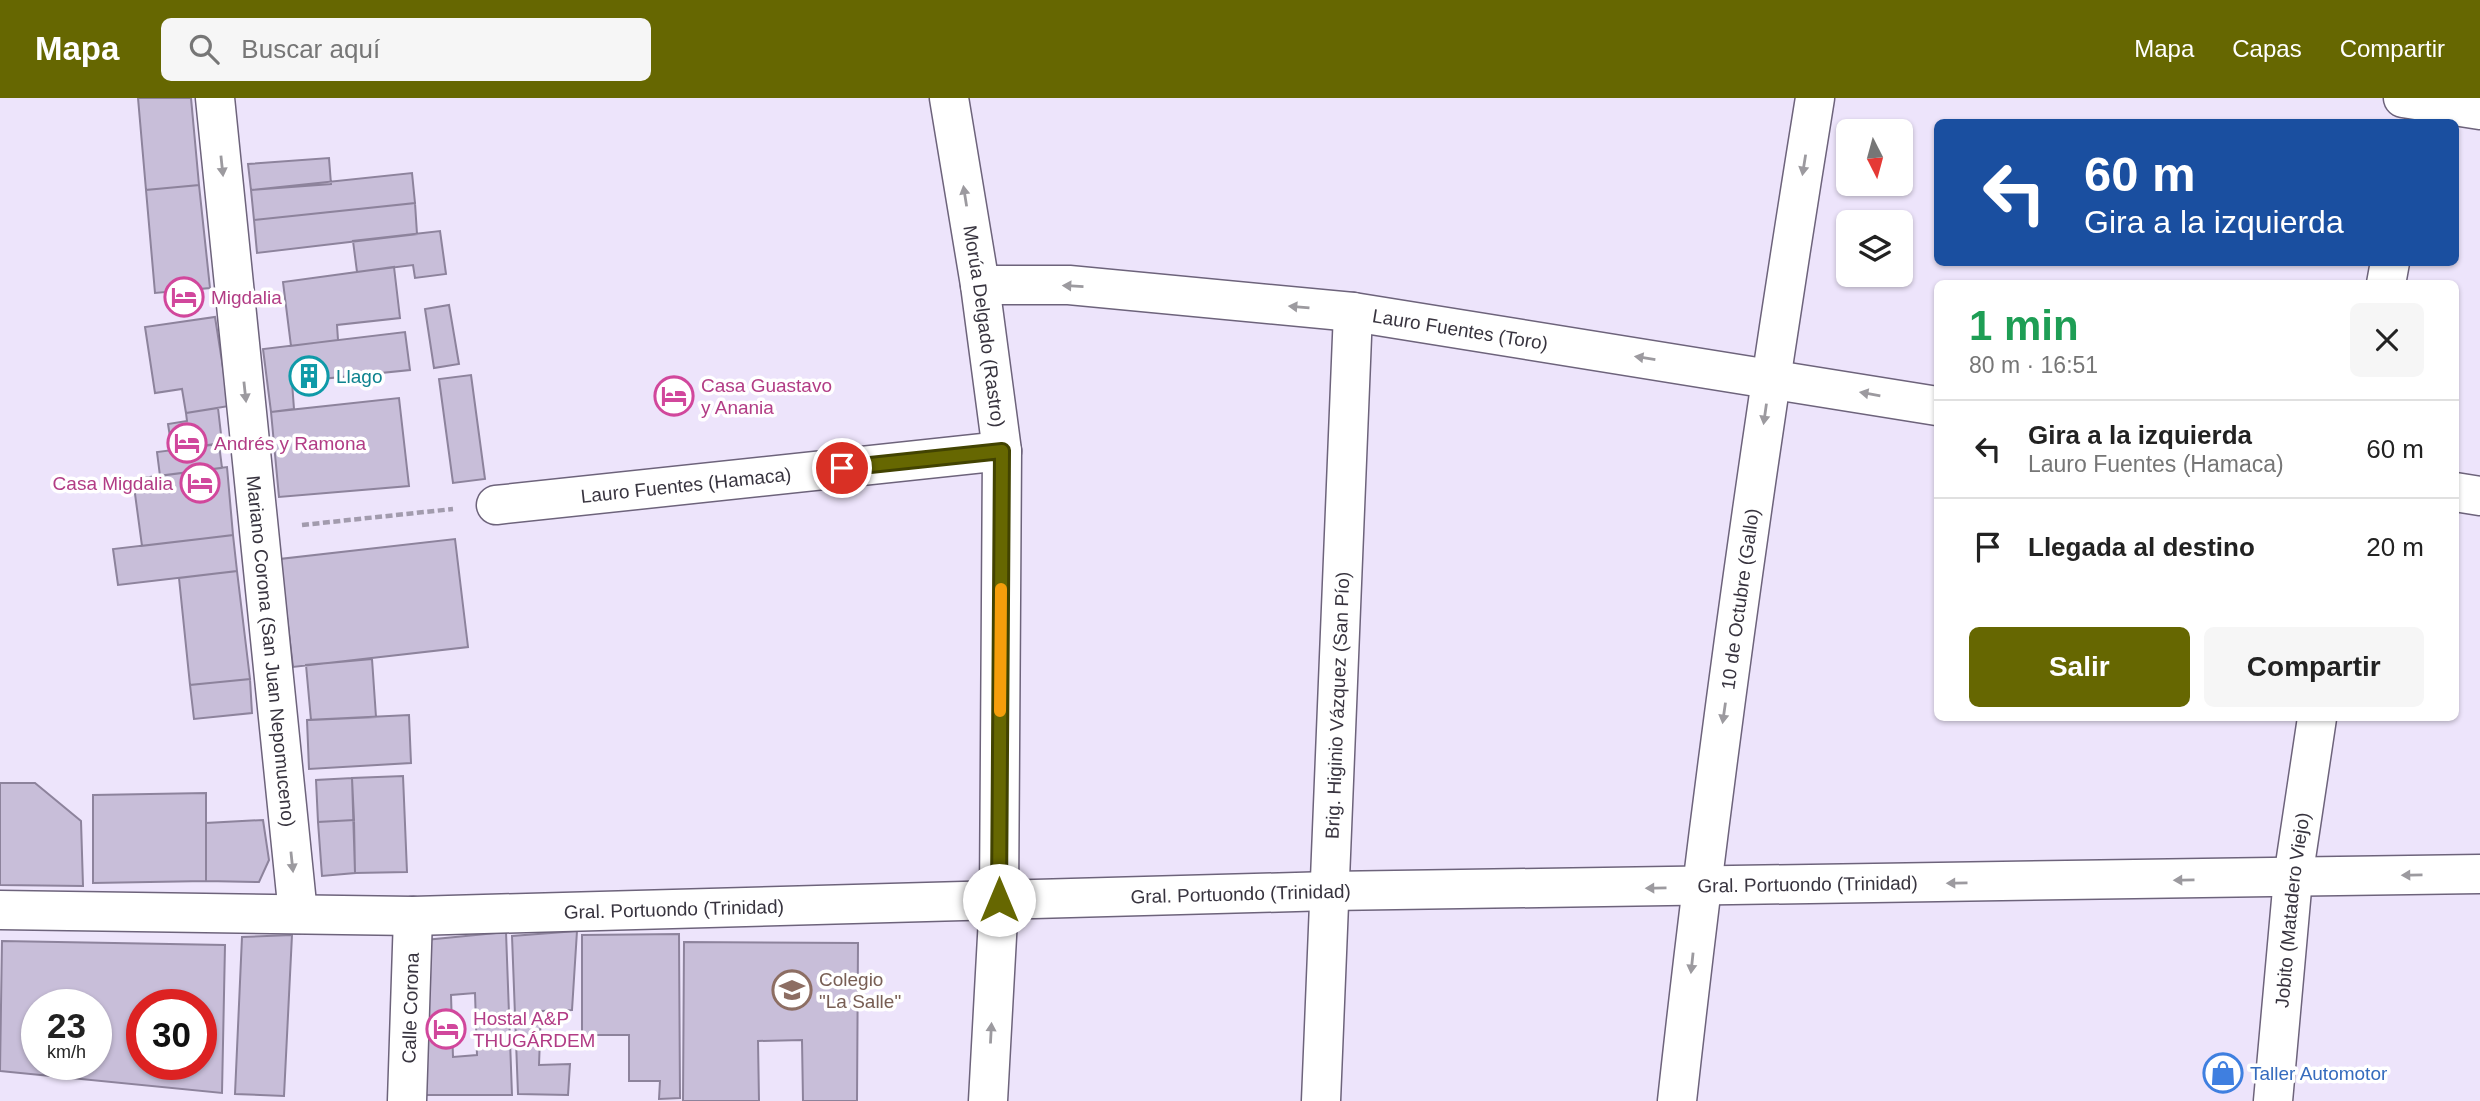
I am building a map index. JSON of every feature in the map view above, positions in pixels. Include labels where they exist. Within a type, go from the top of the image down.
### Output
[{"type":"street","name":"Mariano Corona (San Juan Nepomuceno)","points":[[215,98],[298,914]]},
{"type":"street","name":"Morúa Delgado (Rastro)","points":[[949,98],[980,285],[1002,451],[999,900],[988,1101]]},
{"type":"street","name":"10 de Octubre (Gallo)","points":[[1677,1101],[1700,888],[1769,377],[1815,98]]},
{"type":"street","points":[[2413,105],[2480,110]]},
{"type":"street","name":"Lauro Fuentes (Toro)","points":[[980,285],[1069,285],[1353,312],[1934,405]]},
{"type":"street","name":"Brig. Higinio Vázquez (San Pío)","points":[[1321,1101],[1353,312]]},
{"type":"street","name":"Lauro Fuentes (Hamaca)","points":[[496,505],[1002,451]]},
{"type":"street","points":[[2459,493],[2480,496]]},
{"type":"street","name":"Jobito (Matadero Viejo)","points":[[2273,1101],[2293,878],[2317,721]]},
{"type":"street","name":"Gral. Portuondo (Trinidad)","points":[[0,910],[413,916],[1330,891],[1700,888],[2480,874]]},
{"type":"street","name":"Calle Corona","points":[[407,1101],[413,916]]},
{"type":"path","points":[[259,529],[496,505]]},
{"type":"building","points":[[138,98],[191,98],[199,185],[146,190]]},
{"type":"building","points":[[329,158],[331,184],[251,190],[248,164]]},
{"type":"building","points":[[412,173],[415,203],[254,220],[251,190]]},
{"type":"building","points":[[199,185],[210,288],[155,293],[146,190]]},
{"type":"building","points":[[415,203],[417,234],[257,253],[254,220]]},
{"type":"building","points":[[440,231],[446,274],[415,278],[413,265],[357,272],[353,241]]},
{"type":"building","points":[[394,267],[400,318],[337,325],[338,340],[291,346],[283,282]]},
{"type":"building","points":[[449,305],[459,364],[434,368],[425,309]]},
{"type":"building","points":[[215,317],[229,406],[186,413],[182,389],[155,393],[145,327]]},
{"type":"building","name":"Llago","points":[[405,332],[410,370],[292,382],[294,409],[271,412],[263,349]]},
{"type":"building","points":[[471,375],[485,479],[453,483],[439,379]]},
{"type":"building","points":[[399,398],[409,486],[279,497],[271,412]]},
{"type":"building","points":[[218,408],[222,443],[172,450],[168,424],[187,421],[186,413]]},
{"type":"building","points":[[219,444],[222,468],[160,476],[157,452]]},
{"type":"building","points":[[227,467],[233,535],[142,546],[133,479]]},
{"type":"building","points":[[233,535],[237,571],[118,585],[113,549]]},
{"type":"building","points":[[455,539],[468,647],[293,667],[280,559]]},
{"type":"building","points":[[237,571],[250,679],[190,685],[179,578]]},
{"type":"building","points":[[372,659],[376,717],[311,720],[306,665]]},
{"type":"building","points":[[250,679],[252,713],[194,719],[190,685]]},
{"type":"building","points":[[409,715],[411,763],[309,769],[307,720]]},
{"type":"building","points":[[403,776],[407,872],[355,873],[352,778]]},
{"type":"building","points":[[352,778],[354,820],[318,822],[316,780]]},
{"type":"building","points":[[0,783],[35,783],[81,821],[83,886],[0,885]]},
{"type":"building","points":[[206,793],[206,881],[93,883],[93,795]]},
{"type":"building","points":[[263,820],[269,860],[259,882],[206,881],[206,823]]},
{"type":"building","points":[[354,820],[355,873],[322,876],[318,822]]},
{"type":"building","points":[[577,931],[572,1010],[541,1011],[539,1065],[570,1064],[568,1095],[518,1094],[512,936]]},
{"type":"building","points":[[506,932],[512,1095],[417,1095],[415,941]],"holes":[[[475,993],[477,1055],[453,1057],[451,995]]]},
{"type":"building","points":[[679,934],[680,1098],[659,1099],[660,1081],[629,1081],[629,1035],[582,1035],[582,935]]},
{"type":"building","points":[[292,935],[284,1096],[235,1094],[242,937]]},
{"type":"building","points":[[2,941],[225,945],[222,1093],[91,1080],[112,1080],[112,989],[21,989],[21,1073],[0,1071]]},
{"type":"building","points":[[684,942],[858,943],[857,1101],[803,1101],[802,1040],[758,1041],[759,1101],[683,1101]]},
{"type":"slow traffic","points":[[1000,711],[1001,589]]},
{"type":"place","name":"Migdalia","points":[[184,297]]},
{"type":"place","name":"Llago","points":[[309,376]]},
{"type":"place","name":"Casa Guastavo y Anania","points":[[674,396]]},
{"type":"place","name":"Andrés y Ramona","points":[[187,443]]},
{"type":"place","name":"Casa Migdalia","points":[[200,483]]},
{"type":"place","name":"Colegio \"La Salle\"","points":[[792,990]]},
{"type":"place","name":"Hostal A&P THUGÁRDEM","points":[[446,1029]]},
{"type":"place","name":"Taller Automotor","points":[[2223,1073]]},
{"type":"route","points":[[842,468],[1002,451],[999,900]]}]
